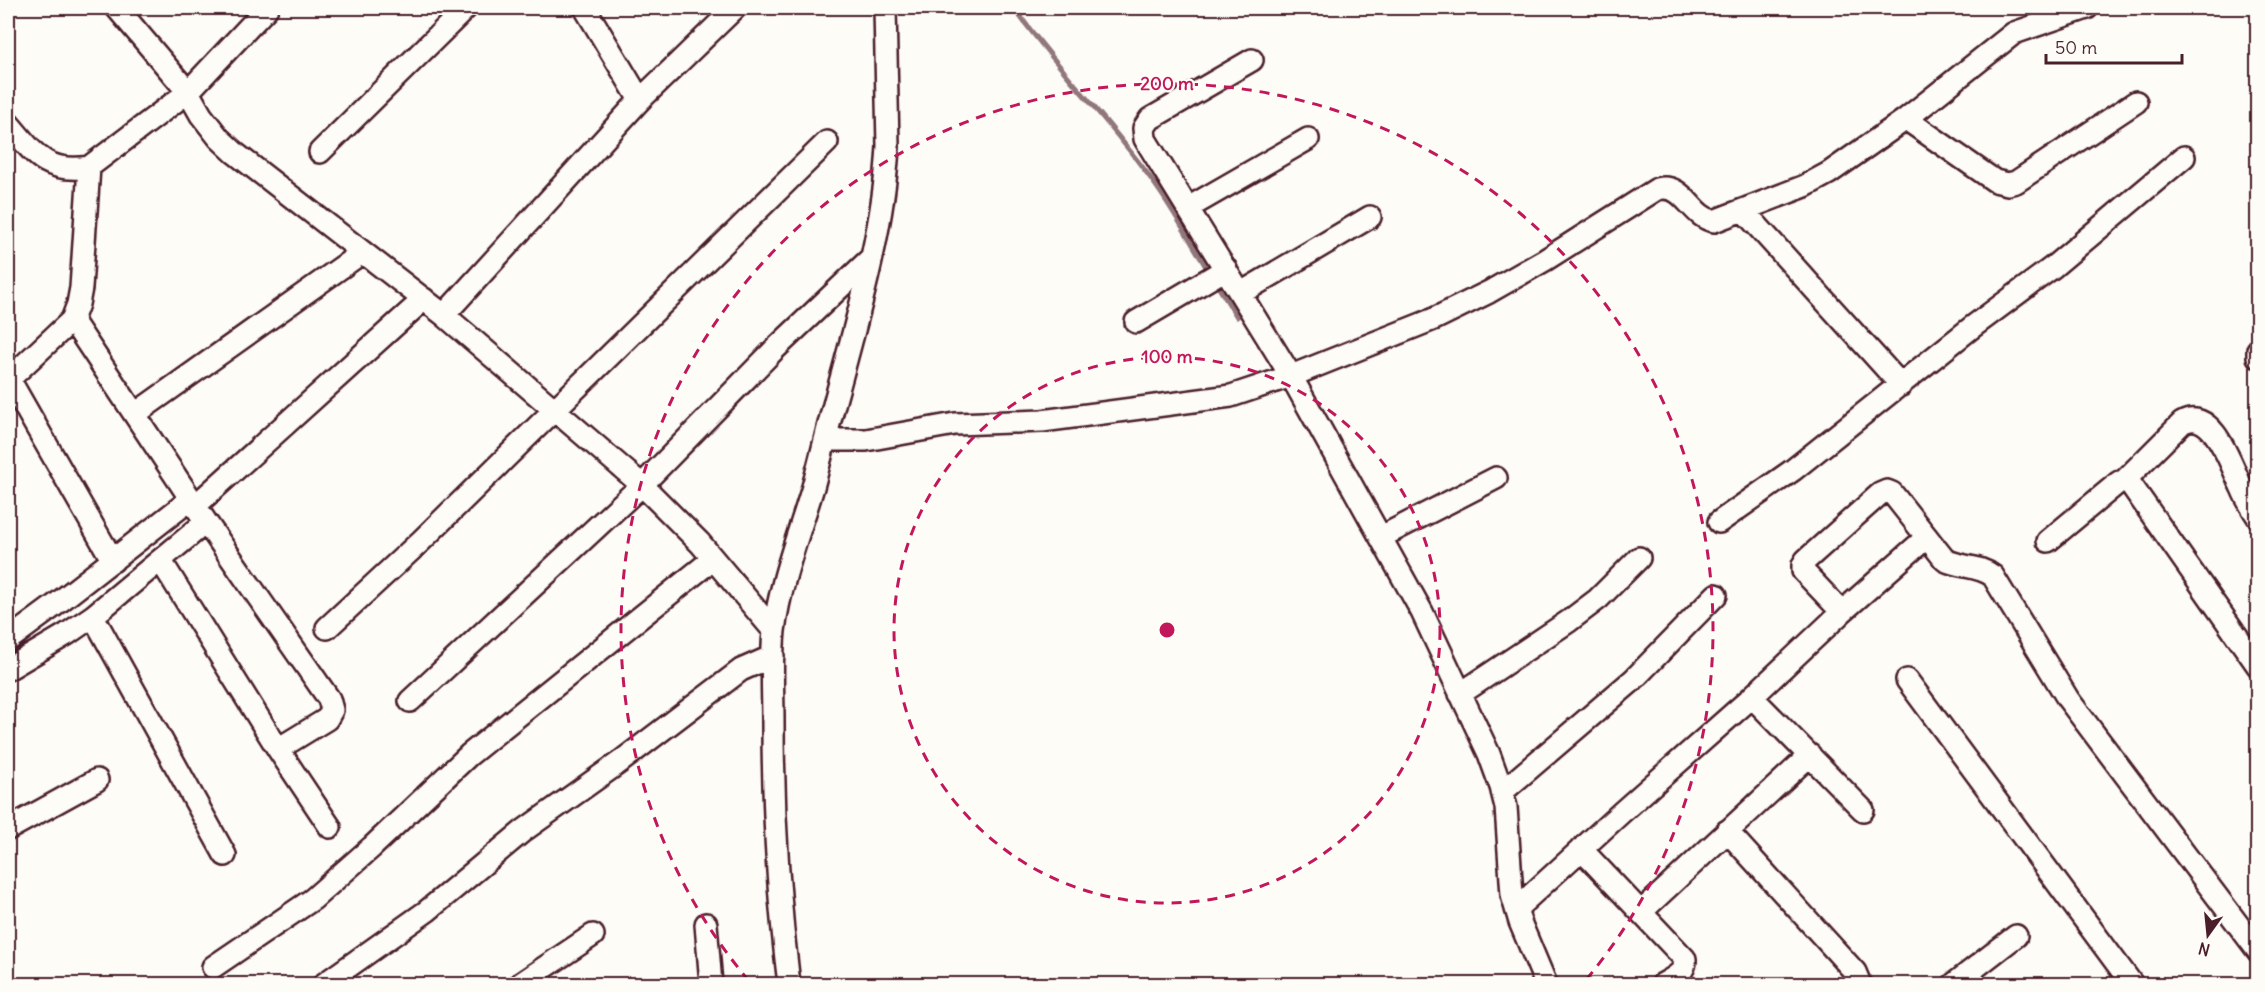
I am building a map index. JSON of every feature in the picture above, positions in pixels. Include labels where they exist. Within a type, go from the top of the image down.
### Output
[{"type":"street","points":[[117,8],[188,92],[201,115],[219,138],[235,153],[444,315],[642,484],[713,559],[774,631]]},
{"type":"street","points":[[8,123],[40,159],[54,167],[72,170],[89,167],[188,92],[267,8]]},
{"type":"street","points":[[320,152],[466,8]]},
{"type":"street","points":[[585,8],[640,100]]},
{"type":"street","points":[[444,315],[640,100],[735,8]]},
{"type":"street","points":[[784,984],[774,823],[774,631],[781,595],[827,440],[833,407],[861,305],[871,258],[887,168],[885,8]]},
{"type":"street","points":[[827,440],[866,440],[955,424],[1042,421],[1166,406],[1231,396],[1291,376],[1434,319],[1489,292],[1545,260],[1657,189],[1665,187],[1679,192],[1703,217],[1709,220],[1720,220],[1805,186],[1829,173],[1906,119],[2014,33],[2087,8]]},
{"type":"street","points":[[1252,60],[1150,119],[1145,124],[1146,140],[1188,208],[1217,274],[1241,293],[1291,376],[1422,612],[1489,754],[1502,792],[1506,807],[1512,896],[1546,984]]},
{"type":"street","points":[[1906,119],[1978,171],[1995,181],[2008,184],[2016,182],[2136,102]]},
{"type":"street","points":[[1188,208],[1308,139]]},
{"type":"street","points":[[327,628],[421,541],[827,142]]},
{"type":"street","points":[[1719,522],[1770,487],[1971,328],[2053,267],[2184,158]]},
{"type":"street","points":[[89,167],[81,288],[72,320],[8,380],[112,561]]},
{"type":"street","points":[[1743,210],[1901,385]]},
{"type":"street","points":[[1241,293],[1370,216]]},
{"type":"street","points":[[135,414],[363,252]]},
{"type":"street","points":[[410,701],[642,484],[775,349],[871,258]]},
{"type":"street","points":[[1136,322],[1217,274]]},
{"type":"street","points":[[8,640],[112,561],[197,509],[423,299]]},
{"type":"street","points":[[72,320],[197,509],[332,705],[331,714],[327,719],[278,749]]},
{"type":"street","points":[[2258,350],[2258,357]]},
{"type":"street","points":[[2048,541],[2119,482],[2125,480],[2188,419],[2210,428],[2222,445],[2258,517]]},
{"type":"street","points":[[1381,537],[1496,478]]},
{"type":"street","points":[[2125,480],[2133,486],[2258,666]]},
{"type":"street","points":[[1842,612],[1803,571],[1803,565],[1880,494],[1887,491],[1894,495],[1945,560],[1958,566],[1986,571],[1993,576],[2068,699],[2258,951]]},
{"type":"street","points":[[8,669],[93,616],[161,561],[197,509]]},
{"type":"street","points":[[1516,909],[1752,697],[1842,612],[1928,537]]},
{"type":"street","points":[[1460,694],[1598,599],[1639,558]]},
{"type":"street","points":[[213,967],[313,899],[372,847],[468,755],[713,559]]},
{"type":"street","points":[[161,561],[278,749],[330,827]]},
{"type":"street","points":[[1502,792],[1633,680],[1716,595]]},
{"type":"street","points":[[93,616],[225,855]]},
{"type":"street","points":[[324,984],[427,911],[523,831],[620,762],[741,670],[773,656]]},
{"type":"street","points":[[1908,680],[2132,984]]},
{"type":"street","points":[[1752,697],[1863,810]]},
{"type":"street","points":[[1641,912],[1810,756]]},
{"type":"street","points":[[8,828],[97,780]]},
{"type":"street","points":[[1727,831],[1855,972],[1860,984]]},
{"type":"street","points":[[1581,849],[1685,959],[1686,963],[1682,972],[1663,984]]},
{"type":"street","points":[[706,924],[711,984]]},
{"type":"street","points":[[520,984],[592,935]]},
{"type":"street","points":[[1954,984],[2016,936]]},
{"type":"waterway","points":[[1014,8],[1142,166],[1172,210],[1209,272]]},
{"type":"waterway","points":[[1214,280],[1237,317]]}]
